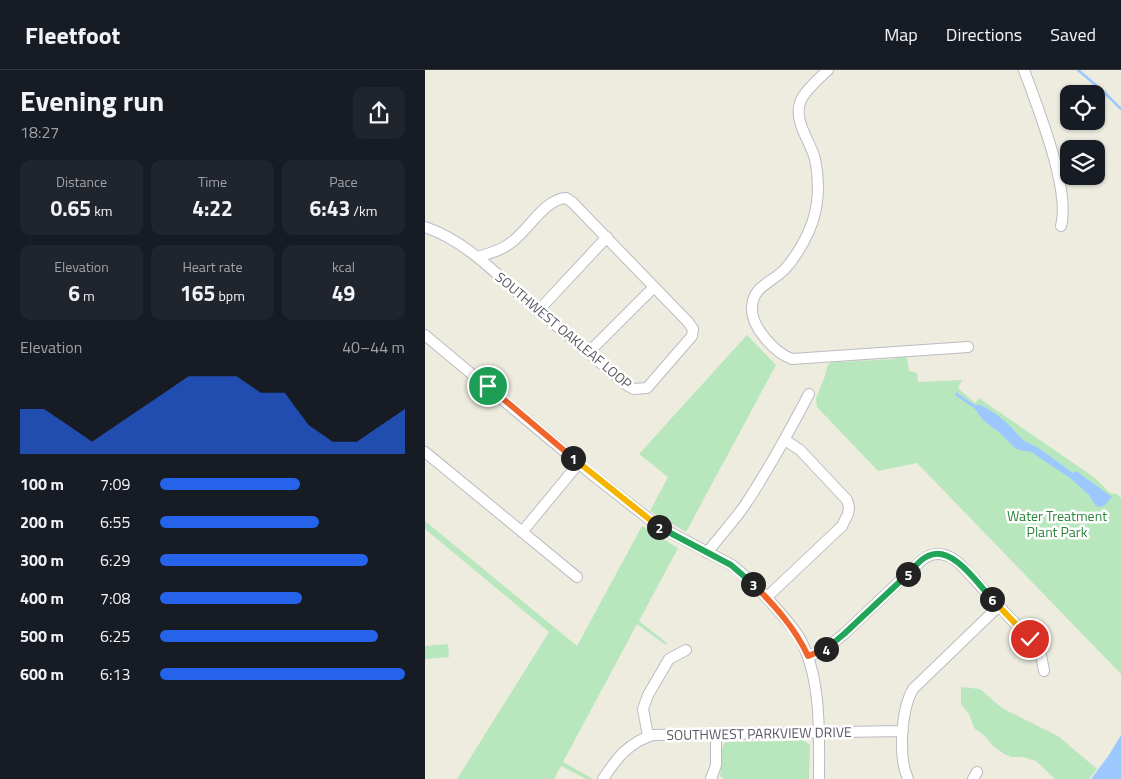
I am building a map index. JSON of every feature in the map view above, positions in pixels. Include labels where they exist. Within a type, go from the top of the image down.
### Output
[{"type":"street","points":[[828,70],[802,98],[798,112],[800,124],[815,159],[818,180],[817,199],[812,224],[804,242],[786,268],[774,279],[759,288],[755,295],[752,310],[755,325],[776,349],[792,359],[968,347]]},
{"type":"street","points":[[1024,70],[1044,122],[1061,189],[1063,205],[1061,226]]},
{"type":"street","name":"SOUTHWEST OAKLEAF LOOP","points":[[425,227],[457,242],[478,257],[538,310],[635,390],[641,390],[651,384],[692,336],[693,329],[607,237],[566,198],[559,198],[549,204],[514,241],[505,247],[478,257]]},
{"type":"street","points":[[538,310],[607,237]]},
{"type":"street","points":[[589,353],[654,287]]},
{"type":"street","points":[[425,334],[579,464],[658,526],[741,572],[767,597],[799,638],[808,656],[815,684],[819,733],[819,779]]},
{"type":"street","points":[[707,553],[744,507],[785,440],[809,394]]},
{"type":"street","points":[[767,597],[842,526],[849,507],[842,493],[800,450],[785,440]]},
{"type":"street","points":[[425,452],[577,577]]},
{"type":"street","points":[[521,532],[579,464]]},
{"type":"street","points":[[808,656],[824,650],[837,640],[922,560],[933,554],[946,555],[953,558],[999,606],[1036,646],[1041,654],[1044,671]]},
{"type":"street","points":[[909,779],[904,762],[903,731],[905,708],[913,689],[999,606]]},
{"type":"street","points":[[648,736],[643,709],[648,695],[669,658],[686,650]]},
{"type":"street","name":"SOUTHWEST PARKVIEW DRIVE","points":[[603,779],[615,760],[624,751],[648,736],[660,734],[903,731]]},
{"type":"street","points":[[711,779],[716,765],[716,734]]},
{"type":"green space","points":[[747,335],[776,365],[686,532],[650,511],[668,477],[639,454]]},
{"type":"green space","name":"Water Treatment Plant Park","points":[[904,355],[907,358],[909,371],[917,373],[918,382],[962,380],[958,388],[975,403],[979,398],[1095,478],[1110,493],[1117,494],[1121,498],[1121,674],[917,463],[878,471],[817,407],[816,398],[827,367],[832,360],[842,362],[894,359]]},
{"type":"green space","points":[[425,521],[577,646],[642,526],[678,548],[639,621],[667,643],[666,645],[637,624],[563,762],[593,779],[586,779],[561,766],[554,779],[457,779],[549,632],[425,529]]},
{"type":"green space","points":[[448,644],[449,657],[425,659],[425,646]]},
{"type":"green space","points":[[961,687],[980,689],[1002,708],[1058,736],[1097,769],[1089,779],[1055,779],[1036,761],[1004,754],[974,728],[969,714],[961,704]]},
{"type":"green space","points":[[801,739],[810,745],[809,779],[724,779],[720,776],[722,749],[725,742],[793,741]]},
{"type":"water","points":[[956,392],[975,405],[981,405],[996,414],[1023,440],[1040,449],[1073,473],[1076,471],[1112,497],[1104,506],[1099,507],[1095,505],[1089,495],[1070,478],[1031,452],[1015,448],[983,420],[975,409],[955,395]]},
{"type":"water","points":[[1121,735],[1121,779],[1091,779],[1109,755]]},
{"type":"waterway","points":[[1078,70],[1121,109]]},
{"type":"route","points":[[488,386],[555,444],[658,526],[741,572],[767,597],[789,623],[808,656],[830,646],[922,560],[927,556],[939,553],[953,558],[960,564],[1030,639]]}]
